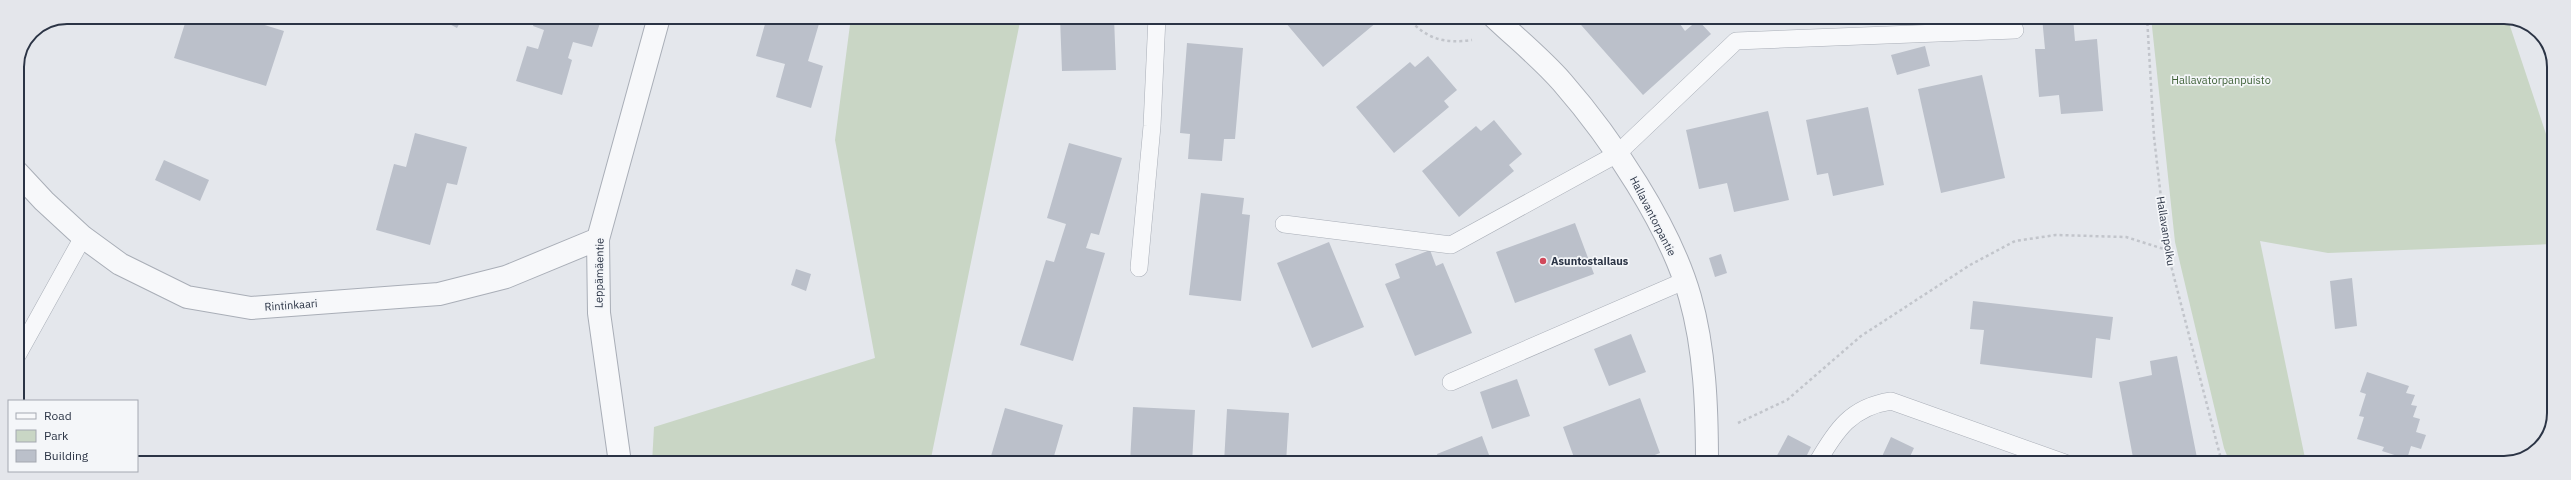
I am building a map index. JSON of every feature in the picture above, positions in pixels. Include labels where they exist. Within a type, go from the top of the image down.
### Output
[{"type":"street","name":"Leppämäentie","points":[[619,456],[599,313],[598,239],[657,24]]},
{"type":"street","name":"Hallavantorpantie","points":[[1501,24],[1562,82],[1634,178],[1669,245],[1690,297],[1702,364],[1708,456]]},
{"type":"street","name":"Rintinkaari","points":[[24,180],[44,201],[83,237],[120,264],[187,297],[251,308],[439,294],[506,277],[598,239]]},
{"type":"lane","points":[[1139,268],[1152,126],[1157,24]]},
{"type":"lane","points":[[1284,224],[1451,245],[1616,154],[1736,41],[2016,30]]},
{"type":"lane","points":[[24,343],[83,237]]},
{"type":"lane","points":[[1451,382],[1684,281]]},
{"type":"lane","points":[[1821,456],[1831,439],[1854,414],[1872,404],[1891,401],[2045,456]]},
{"type":"path","points":[[1413,24],[1418,30],[1432,37],[1451,43],[1475,39]]},
{"type":"path","name":"Hallavanpolku","points":[[2146,24],[2154,137],[2167,250],[2220,456]]},
{"type":"path","points":[[1747,419],[1787,400],[1861,336],[1970,265],[2014,241],[2056,234],[2126,237],[2167,250]]},
{"type":"green space","points":[[850,24],[1020,24],[931,456],[652,456],[654,427],[875,358],[835,140]]},
{"type":"green space","name":"Hallavatorpanpuisto","points":[[2152,24],[2509,24],[2547,137],[2547,244],[2328,253],[2260,241],[2305,456],[2227,456],[2224,448],[2175,242]]},
{"type":"building","points":[[185,24],[262,24],[284,31],[266,86],[174,58]]},
{"type":"building","points":[[449,24],[459,24],[457,28]]},
{"type":"building","points":[[534,24],[600,24],[592,47],[573,42],[568,58],[572,60],[562,95],[516,81],[527,46],[538,49],[544,30],[533,26]]},
{"type":"building","points":[[765,24],[819,24],[808,61],[823,66],[811,108],[776,97],[785,64],[756,56]]},
{"type":"building","points":[[1060,24],[1114,24],[1116,70],[1062,71]]},
{"type":"building","points":[[1287,24],[1375,24],[1323,67]]},
{"type":"building","points":[[1580,24],[1680,24],[1685,31],[1693,24],[1702,24],[1711,34],[1643,95]]},
{"type":"building","points":[[2043,24],[2074,24],[2075,41],[2097,39],[2103,111],[2061,114],[2059,95],[2039,97],[2035,49],[2045,49]]},
{"type":"building","points":[[1187,43],[1243,48],[1235,139],[1224,139],[1222,161],[1188,159],[1190,134],[1180,133]]},
{"type":"building","points":[[1925,46],[1930,66],[1897,75],[1891,55]]},
{"type":"building","points":[[1428,56],[1457,90],[1444,101],[1449,107],[1394,153],[1356,107],[1410,62],[1415,67]]},
{"type":"building","points":[[1982,75],[2005,178],[1941,193],[1918,89]]},
{"type":"building","points":[[1868,107],[1884,185],[1833,196],[1828,173],[1817,175],[1806,120]]},
{"type":"building","points":[[1768,111],[1789,200],[1734,212],[1727,183],[1699,189],[1686,130]]},
{"type":"building","points":[[1494,120],[1522,154],[1509,165],[1514,171],[1459,217],[1422,171],[1476,126],[1481,131]]},
{"type":"building","points":[[415,133],[467,147],[457,185],[447,183],[430,245],[376,230],[394,164],[406,167]]},
{"type":"building","points":[[1069,143],[1122,158],[1099,235],[1091,233],[1086,248],[1105,253],[1073,361],[1020,345],[1046,260],[1054,262],[1066,224],[1047,218]]},
{"type":"building","points":[[164,160],[209,180],[200,201],[155,180]]},
{"type":"building","points":[[1201,193],[1244,198],[1242,214],[1250,215],[1241,301],[1189,295]]},
{"type":"building","points":[[1575,223],[1594,274],[1515,303],[1496,252]]},
{"type":"building","points":[[1329,242],[1364,327],[1312,348],[1277,263]]},
{"type":"building","points":[[1430,250],[1436,266],[1443,263],[1472,333],[1415,356],[1385,284],[1400,278],[1395,264]]},
{"type":"building","points":[[1721,254],[1727,273],[1715,277],[1709,258]]},
{"type":"building","points":[[796,269],[811,274],[806,291],[791,285]]},
{"type":"building","points":[[2352,278],[2357,326],[2335,329],[2330,281]]},
{"type":"building","points":[[1973,301],[2113,317],[2110,340],[2096,338],[2092,378],[1980,364],[1984,330],[1970,329]]},
{"type":"building","points":[[1631,334],[1646,372],[1609,386],[1594,349]]},
{"type":"building","points":[[2177,356],[2197,456],[2133,456],[2119,382],[2152,375],[2150,361]]},
{"type":"building","points":[[2367,372],[2409,386],[2406,393],[2415,395],[2411,405],[2417,406],[2413,417],[2420,419],[2416,432],[2426,435],[2421,449],[2411,446],[2408,456],[2398,456],[2382,451],[2384,447],[2357,439],[2364,417],[2359,416],[2366,394],[2360,392]]},
{"type":"building","points":[[1517,379],[1530,416],[1492,429],[1480,392]]},
{"type":"building","points":[[1640,398],[1660,453],[1652,456],[1573,456],[1563,427]]},
{"type":"building","points":[[1133,407],[1195,410],[1192,456],[1130,456]]},
{"type":"building","points":[[1005,408],[1063,425],[1054,456],[991,456]]},
{"type":"building","points":[[1227,409],[1289,413],[1286,456],[1224,456]]},
{"type":"building","points":[[1788,435],[1811,447],[1806,456],[1777,456]]},
{"type":"building","points":[[1482,436],[1489,456],[1438,456],[1437,454]]},
{"type":"building","points":[[1891,437],[1914,448],[1910,456],[1882,456]]},
{"type":"place","name":"Asuntostailaus","points":[[1543,261]]}]
